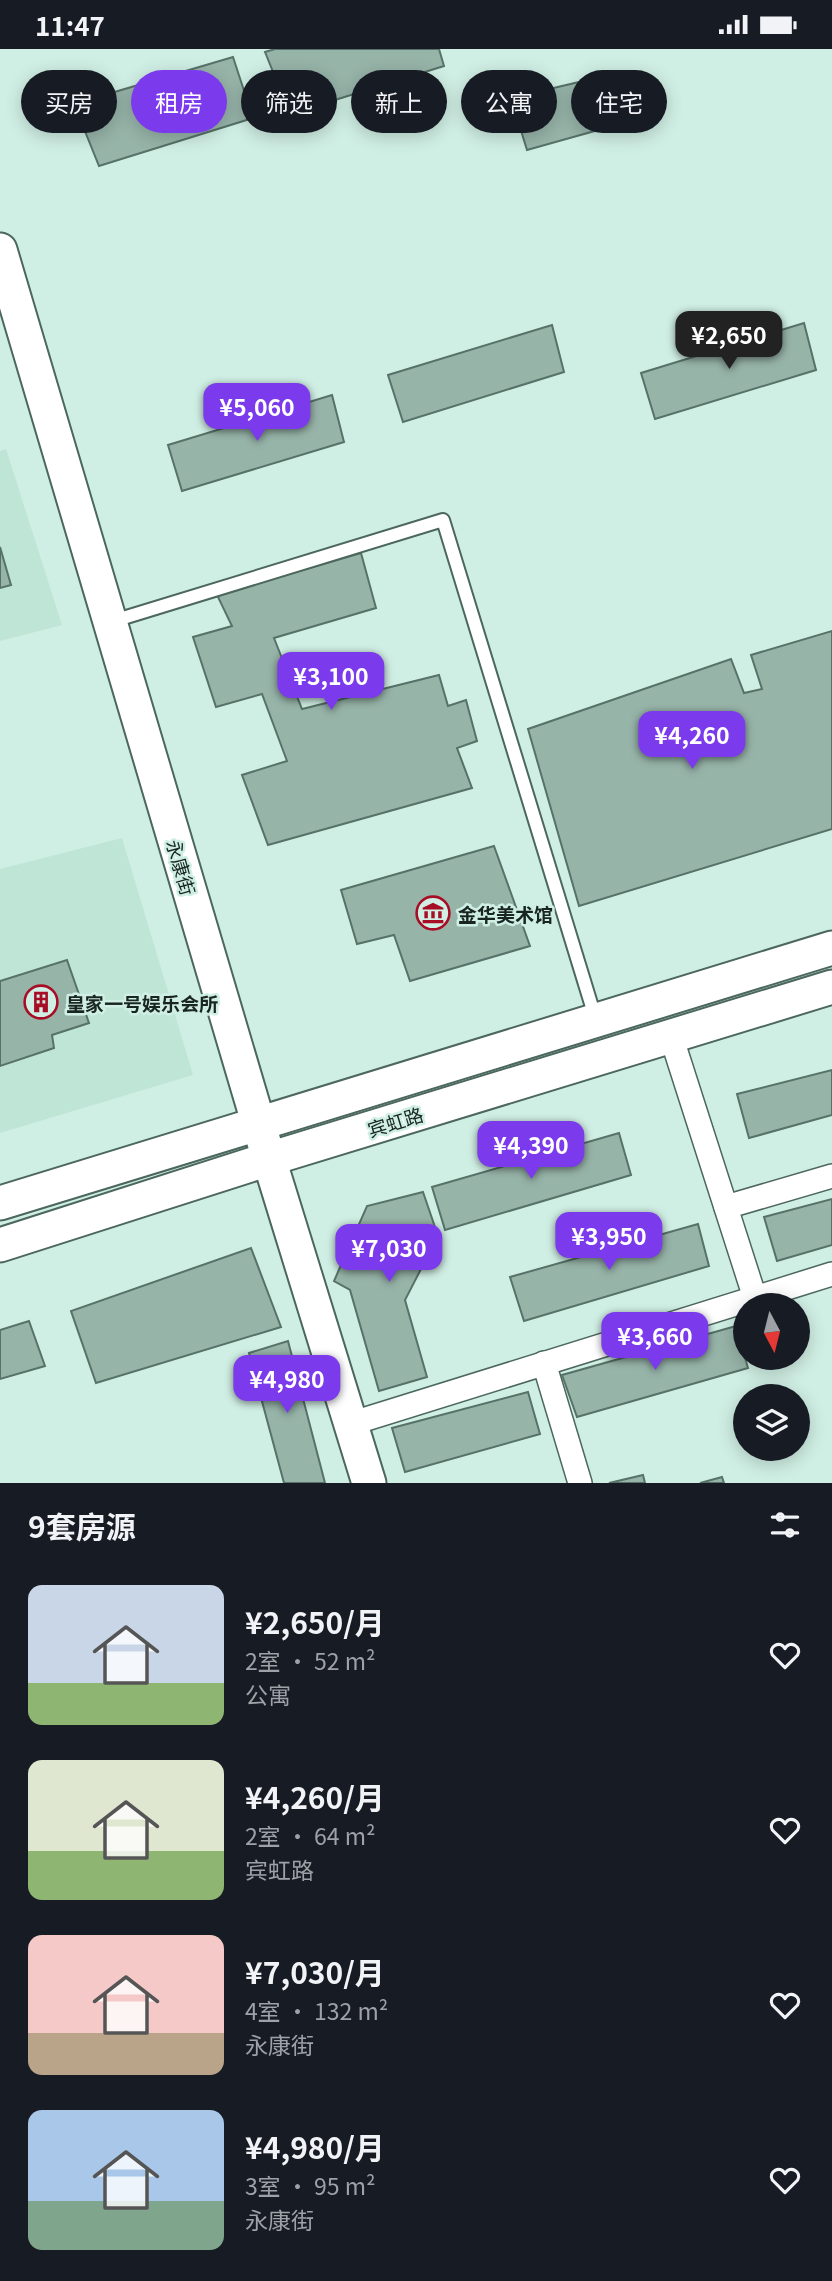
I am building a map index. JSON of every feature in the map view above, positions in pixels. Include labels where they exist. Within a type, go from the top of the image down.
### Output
[{"type":"main road","name":"永康街","points":[[0,250],[269,1160],[369,1483]]},
{"type":"main road","name":"宾虹路","points":[[0,1203],[832,948]]},
{"type":"main road","name":"宾虹路","points":[[0,1245],[832,987]]},
{"type":"street","points":[[671,1036],[753,1293]]},
{"type":"street","points":[[726,1207],[832,1176]]},
{"type":"street","points":[[771,1293],[832,1274]]},
{"type":"street","points":[[350,1424],[733,1305]]},
{"type":"street","points":[[544,1363],[580,1483]]},
{"type":"lane","points":[[110,622],[443,520],[596,1020]]},
{"type":"shaded area","points":[[6,449],[62,625],[0,641],[0,451]]},
{"type":"shaded area","points":[[122,838],[193,1075],[0,1133],[0,869]]},
{"type":"building","points":[[275,49],[439,49],[444,66],[431,70],[351,70],[351,95],[337,99],[337,70],[272,70],[265,52]]},
{"type":"building","points":[[233,57],[241,81],[241,122],[227,126],[227,70],[189,70]]},
{"type":"building","points":[[571,84],[571,133],[588,133],[527,150],[522,133],[557,133],[557,87]]},
{"type":"building","points":[[131,87],[131,133],[205,133],[99,166],[86,133],[117,133],[117,91]]},
{"type":"building","points":[[804,323],[816,370],[655,419],[641,373]]},
{"type":"building","points":[[552,325],[564,372],[403,422],[388,375]]},
{"type":"building","points":[[332,395],[344,442],[182,491],[168,445]]},
{"type":"building","points":[[0,547],[11,585],[0,588]]},
{"type":"building","points":[[361,553],[376,608],[274,638],[302,709],[439,675],[448,706],[466,700],[477,741],[457,748],[472,788],[268,845],[242,775],[287,761],[262,694],[216,707],[193,637],[232,626],[217,595]]},
{"type":"building","points":[[832,631],[832,829],[579,906],[528,729],[731,659],[744,693],[762,689],[751,655]]},
{"type":"building","name":"金华美术馆","points":[[494,846],[530,946],[410,981],[394,935],[357,944],[341,890]]},
{"type":"building","name":"皇家一号娱乐会所","points":[[67,960],[89,1023],[52,1035],[54,1048],[0,1066],[0,981]]},
{"type":"building","points":[[832,1070],[832,1115],[749,1138],[737,1094]]},
{"type":"building","points":[[619,1133],[631,1175],[445,1230],[432,1187]]},
{"type":"building","points":[[423,1192],[438,1236],[405,1300],[427,1377],[379,1391],[350,1290],[334,1281],[367,1206]]},
{"type":"building","points":[[832,1199],[832,1245],[777,1261],[764,1217]]},
{"type":"building","points":[[698,1224],[709,1266],[524,1321],[510,1277]]},
{"type":"building","points":[[251,1248],[281,1327],[96,1383],[71,1311]]},
{"type":"building","points":[[29,1321],[45,1366],[0,1379],[0,1330]]},
{"type":"building","points":[[733,1327],[733,1370],[741,1370],[577,1417],[562,1375]]},
{"type":"building","points":[[288,1341],[325,1483],[284,1483],[249,1353]]},
{"type":"building","points":[[528,1392],[540,1434],[405,1472],[392,1428]]},
{"type":"building","points":[[643,1475],[645,1483],[609,1483]]},
{"type":"building","points":[[722,1477],[724,1483],[700,1483]]},
{"type":"place","name":"金华美术馆","points":[[433,913]]},
{"type":"place","name":"皇家一号娱乐会所","points":[[41,1002]]}]
